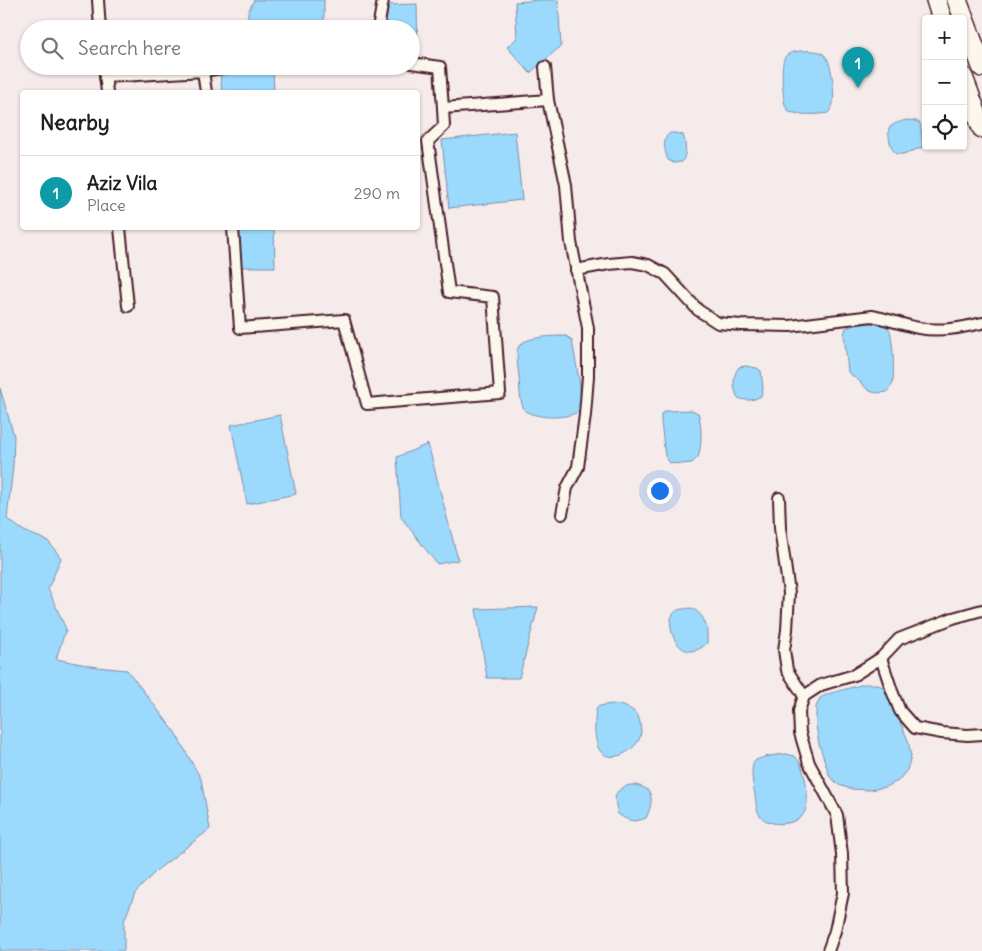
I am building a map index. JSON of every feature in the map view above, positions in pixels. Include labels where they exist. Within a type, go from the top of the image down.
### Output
[{"type":"highway","points":[[936,0],[941,15]]},
{"type":"highway","points":[[957,0],[982,67]]},
{"type":"highway","points":[[967,88],[982,128]]},
{"type":"street","points":[[98,0],[99,20]]},
{"type":"street","points":[[380,20],[383,0]]},
{"type":"street","points":[[232,230],[240,328],[344,320],[367,404],[500,393],[493,297],[449,292],[428,141],[444,126],[440,66],[420,64]]},
{"type":"street","points":[[545,67],[548,100],[566,185],[571,242],[588,328],[588,376],[578,466],[567,488],[562,514]]},
{"type":"street","points":[[104,75],[106,90]]},
{"type":"street","points":[[203,75],[206,90]]},
{"type":"street","points":[[443,108],[548,100]]},
{"type":"street","points":[[120,230],[128,306]]},
{"type":"street","points":[[576,270],[632,262],[648,265],[665,274],[698,310],[718,323],[790,326],[872,316],[918,328],[936,330],[956,329],[982,323]]},
{"type":"street","points":[[779,498],[780,528],[789,593],[784,650],[787,670],[804,696]]},
{"type":"street","points":[[828,951],[835,931],[843,893],[842,854],[837,815],[809,763],[800,733],[799,711],[804,696],[821,685],[854,674],[881,658],[899,639],[953,618],[982,610]]},
{"type":"street","points":[[881,658],[900,711],[916,728],[942,733],[982,734]]},
{"type":"water","points":[[254,0],[324,0],[324,20],[248,20],[248,12]]},
{"type":"water","points":[[558,0],[561,46],[530,73],[507,47],[517,38],[515,2]]},
{"type":"water","points":[[417,4],[417,20],[384,20],[383,5]]},
{"type":"water","points":[[800,51],[824,54],[828,61],[834,99],[828,113],[794,113],[789,112],[785,105],[782,81],[783,61],[788,54]]},
{"type":"water","points":[[220,75],[273,75],[274,90],[222,90]]},
{"type":"water","points":[[906,120],[920,123],[921,148],[903,154],[896,154],[892,149],[889,135],[889,128]]},
{"type":"water","points":[[515,132],[522,200],[449,208],[442,140]]},
{"type":"water","points":[[670,133],[683,135],[686,149],[682,162],[674,163],[668,160],[665,150],[665,139]]},
{"type":"water","points":[[239,230],[274,230],[275,267],[240,267]]},
{"type":"water","points":[[870,323],[885,326],[889,329],[890,333],[893,374],[892,385],[887,392],[875,393],[870,391],[848,372],[844,334],[846,328],[853,325]]},
{"type":"water","points":[[566,336],[572,340],[580,385],[581,411],[560,417],[545,417],[531,414],[525,411],[520,394],[518,348],[521,344],[532,339]]},
{"type":"water","points":[[739,367],[757,368],[761,371],[763,388],[761,396],[750,400],[738,398],[734,386],[734,378]]},
{"type":"water","points":[[0,388],[14,436],[13,466],[7,519],[24,531],[48,541],[61,558],[48,589],[66,629],[56,659],[97,667],[127,670],[175,732],[201,779],[210,829],[157,870],[135,893],[124,921],[124,951],[0,951]]},
{"type":"water","points":[[691,410],[698,413],[701,429],[698,457],[692,463],[670,463],[665,456],[661,414],[666,411]]},
{"type":"water","points":[[280,415],[296,494],[247,504],[231,425]]},
{"type":"water","points":[[428,444],[458,560],[437,564],[401,517],[397,457]]},
{"type":"water","points":[[538,607],[519,678],[487,678],[476,609]]},
{"type":"water","points":[[692,608],[697,611],[705,623],[707,643],[697,650],[689,651],[682,648],[676,642],[672,634],[671,619],[678,610]]},
{"type":"water","points":[[864,684],[876,684],[885,688],[908,740],[911,756],[907,770],[898,781],[886,787],[869,790],[851,789],[839,785],[830,777],[819,744],[816,725],[816,707],[820,698]]},
{"type":"water","points":[[614,704],[627,707],[637,714],[641,732],[639,739],[631,749],[621,755],[611,756],[601,752],[598,748],[595,736],[595,717],[597,707]]},
{"type":"water","points":[[786,754],[795,756],[801,764],[805,777],[807,799],[801,817],[791,822],[779,824],[767,821],[758,812],[752,769],[754,761],[774,755]]},
{"type":"water","points":[[630,785],[641,786],[651,796],[651,805],[646,818],[631,820],[618,814],[615,799],[617,792]]},
{"type":"place","name":"Aziz Vila","points":[[858,88]]}]
